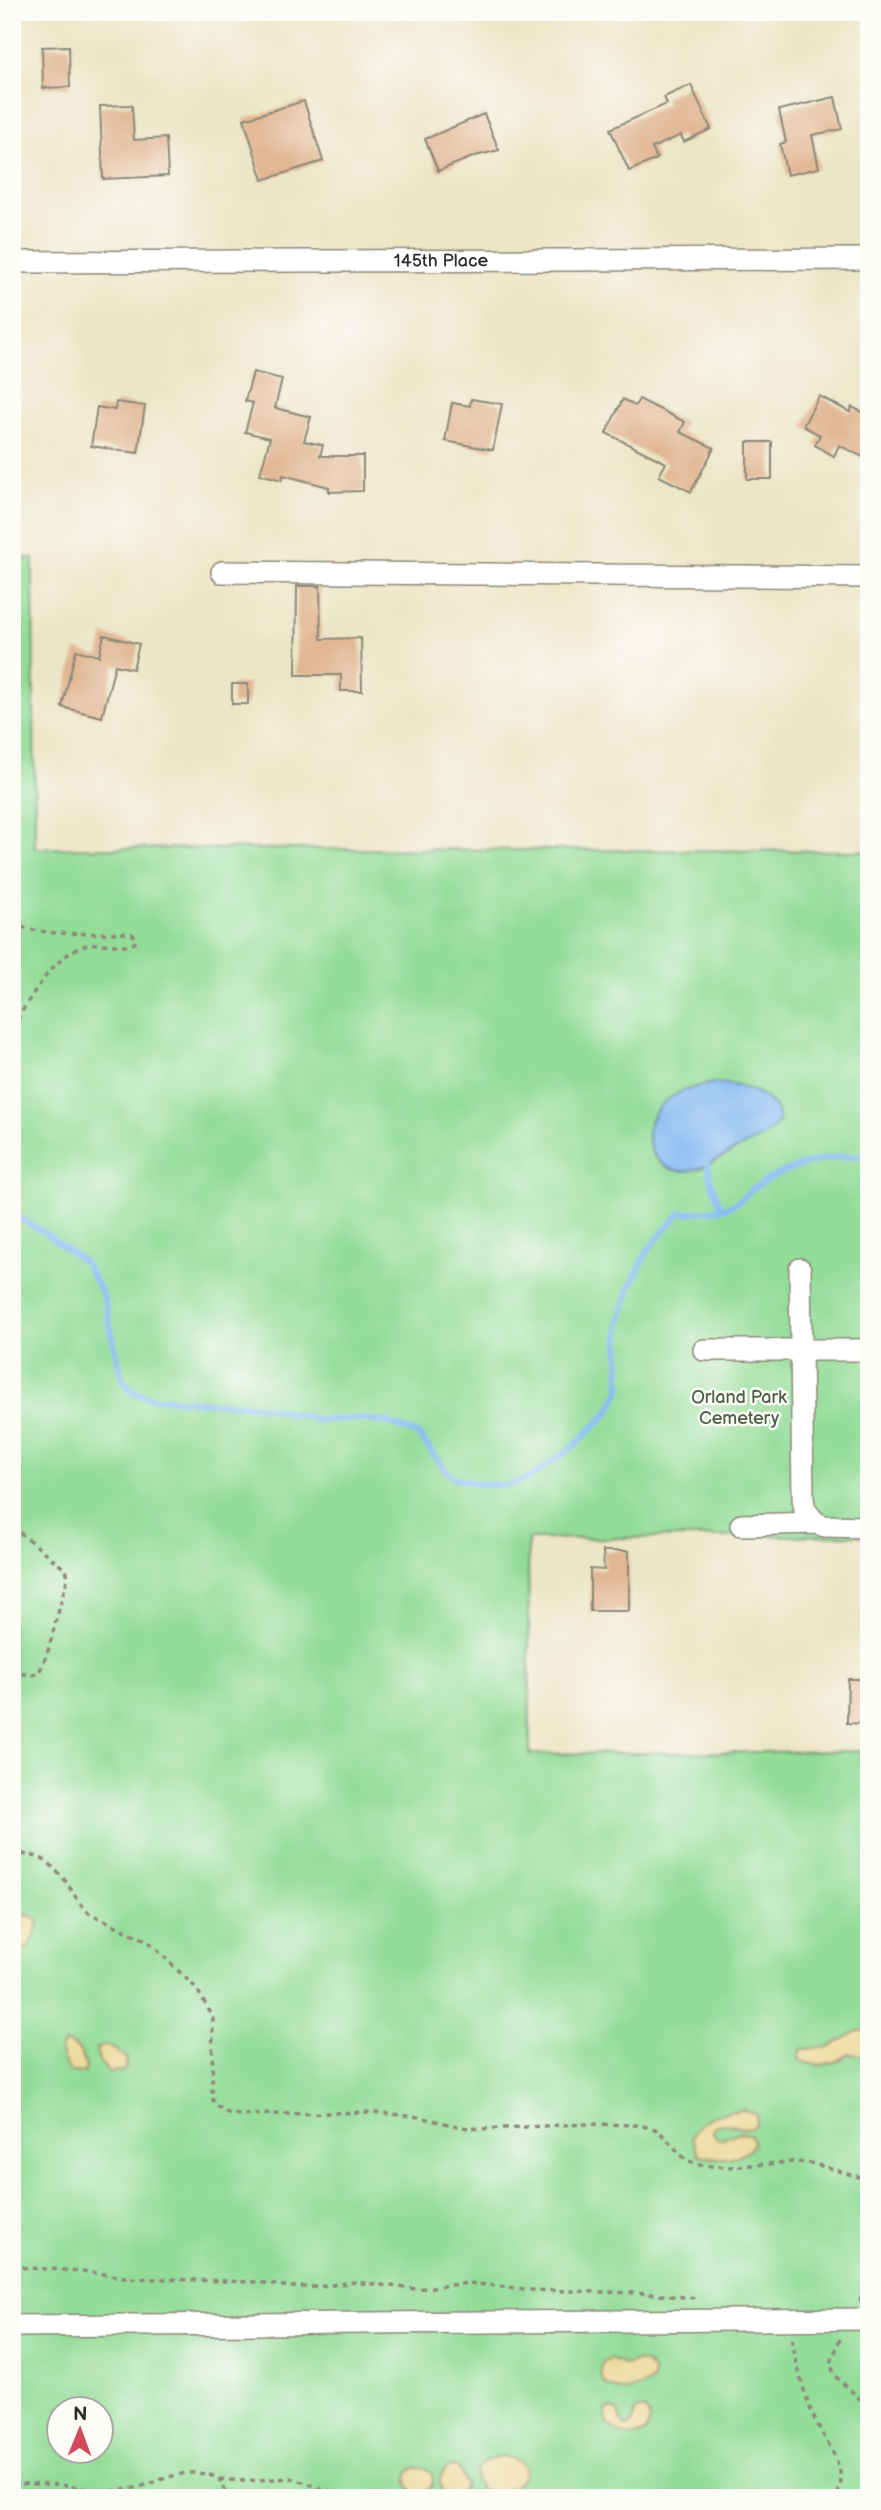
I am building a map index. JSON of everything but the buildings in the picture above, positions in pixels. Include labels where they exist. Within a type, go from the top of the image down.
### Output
[{"type":"street","name":"145th Place","points":[[12,262],[869,258]]},
{"type":"street","points":[[222,572],[869,577]]},
{"type":"street","points":[[800,1269],[803,1499],[805,1510],[816,1523]]},
{"type":"street","points":[[704,1350],[869,1350]]},
{"type":"street","points":[[741,1525],[816,1523],[824,1526],[869,1527]]},
{"type":"street","points":[[12,2326],[869,2319]]},
{"type":"path","points":[[12,924],[28,930],[51,933],[122,933],[132,934],[136,938],[135,943],[127,946],[92,944],[73,950],[35,991],[12,1030]]},
{"type":"path","points":[[12,1526],[66,1570],[68,1576],[39,1673],[32,1675],[12,1672]]},
{"type":"path","points":[[12,1852],[38,1857],[48,1862],[89,1913],[148,1941],[196,1988],[213,2017],[214,2104],[228,2113],[270,2116],[383,2113],[482,2129],[586,2124],[639,2126],[658,2130],[685,2159],[699,2165],[811,2163],[862,2178],[869,2187]]},
{"type":"path","points":[[12,2484],[60,2485],[83,2490],[131,2489],[177,2474],[207,2474],[242,2482],[291,2478],[335,2493],[365,2498]]},
{"type":"path","points":[[220,2479],[224,2484],[225,2498]]},
{"type":"green space","name":"Orland Park Cemetery","points":[[33,558],[35,848],[869,851],[869,1535],[528,1539],[530,1754],[869,1751],[869,2498],[12,2498],[12,559]]},
{"type":"sand","points":[[12,1914],[32,1916],[39,1921],[27,1949],[18,1948],[12,1943]]},
{"type":"sand","points":[[869,2029],[869,2056],[850,2054],[835,2062],[820,2065],[799,2059],[802,2049],[830,2047],[855,2032]]},
{"type":"sand","points":[[64,2043],[69,2043],[79,2050],[86,2066],[84,2073],[71,2072],[64,2062],[60,2049]]},
{"type":"sand","points":[[104,2045],[127,2059],[123,2071],[110,2072],[99,2062],[96,2049]]},
{"type":"sand","points":[[744,2110],[756,2114],[757,2121],[753,2128],[723,2124],[714,2127],[714,2133],[720,2140],[739,2132],[751,2135],[754,2141],[751,2148],[730,2157],[698,2154],[692,2138],[700,2124],[713,2116]]},
{"type":"sand","points":[[610,2359],[624,2365],[637,2361],[646,2363],[654,2372],[653,2380],[646,2386],[627,2391],[610,2387],[601,2374],[603,2363]]},
{"type":"sand","points":[[611,2408],[618,2411],[626,2427],[632,2425],[638,2409],[645,2410],[650,2418],[648,2427],[638,2436],[617,2432],[606,2420],[606,2410]]},
{"type":"sand","points":[[502,2457],[516,2460],[523,2466],[521,2480],[503,2491],[480,2489],[475,2479],[476,2469],[487,2460]]},
{"type":"sand","points":[[451,2466],[458,2468],[465,2484],[461,2493],[453,2497],[443,2493],[440,2481],[444,2471]]},
{"type":"sand","points":[[420,2467],[429,2471],[433,2480],[429,2489],[420,2493],[411,2489],[407,2480],[411,2471]]},
{"type":"water","points":[[715,1083],[746,1088],[765,1097],[777,1112],[779,1122],[764,1135],[705,1166],[685,1171],[665,1166],[652,1152],[649,1143],[648,1134],[654,1114],[673,1096],[698,1086]]},
{"type":"waterway","points":[[12,1214],[42,1231],[84,1262],[103,1295],[122,1378],[133,1393],[154,1398],[261,1406],[319,1420],[359,1419],[387,1422],[419,1435],[444,1469],[455,1478],[506,1486],[528,1479],[574,1446],[609,1412],[620,1390],[619,1325],[628,1292],[648,1250],[680,1213],[728,1207],[755,1187],[795,1167],[824,1159],[869,1156]]},
{"type":"waterway","points":[[707,1159],[710,1178],[721,1208]]}]
